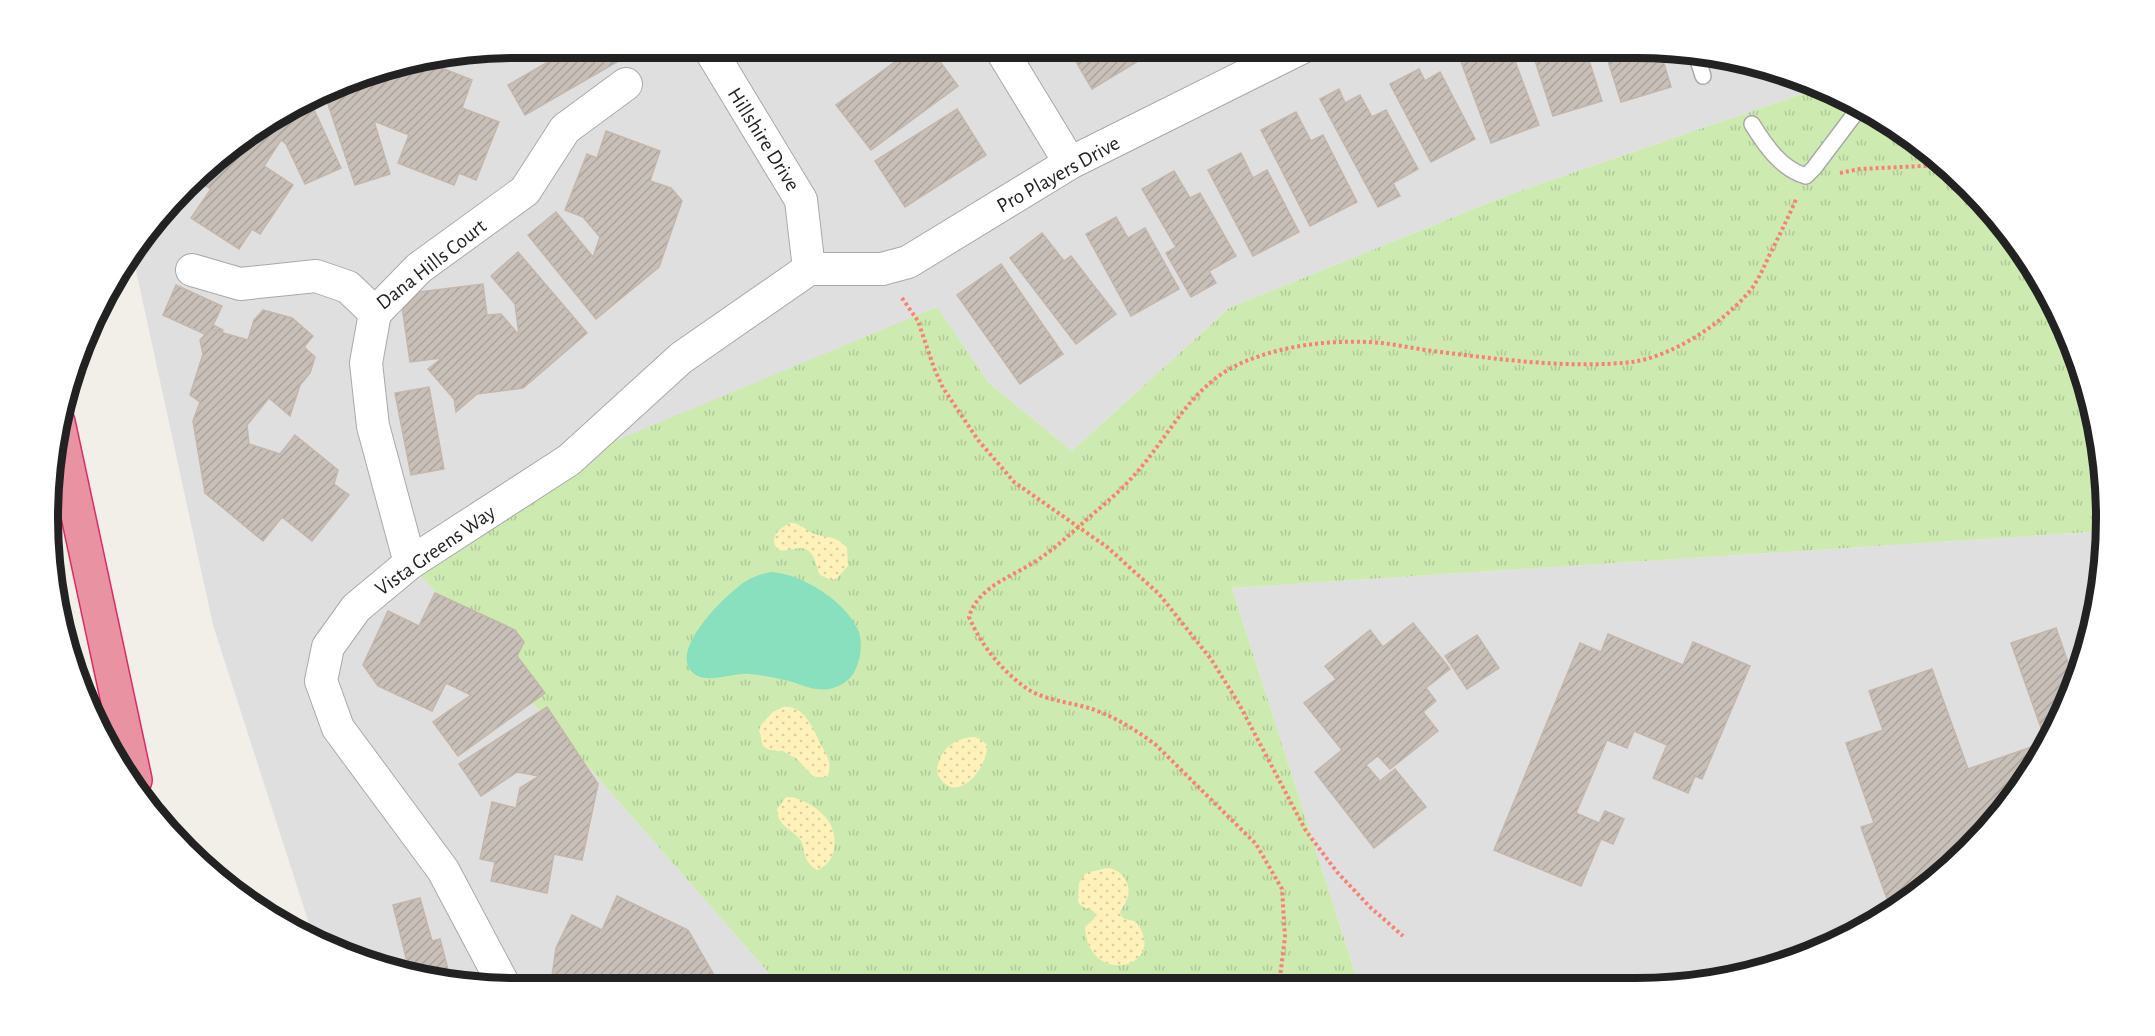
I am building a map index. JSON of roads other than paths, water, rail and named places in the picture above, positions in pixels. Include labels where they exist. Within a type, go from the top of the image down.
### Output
[{"type":"highway","points":[[64,448],[132,767]]},
{"type":"street","name":"Hillshire Drive","points":[[715,58],[801,200],[809,269]]},
{"type":"street","points":[[1006,58],[1070,163]]},
{"type":"street","name":"Pro Players Drive","points":[[809,269],[882,269],[908,262],[1070,163],[1281,58]]},
{"type":"street","name":"Dana Hills Court","points":[[192,270],[240,284],[316,276],[348,287],[375,313],[419,268],[525,191],[564,129],[626,84]]},
{"type":"street","name":"Vista Greens Way","points":[[500,977],[443,870],[338,728],[321,681],[328,647],[356,608],[410,563],[569,460],[681,358],[809,269]]},
{"type":"street","points":[[375,313],[366,363],[373,426],[410,563]]},
{"type":"lane","points":[[1699,62],[1703,76]]},
{"type":"lane","points":[[1752,124],[1768,149],[1793,173],[1806,176],[1854,113]]}]
